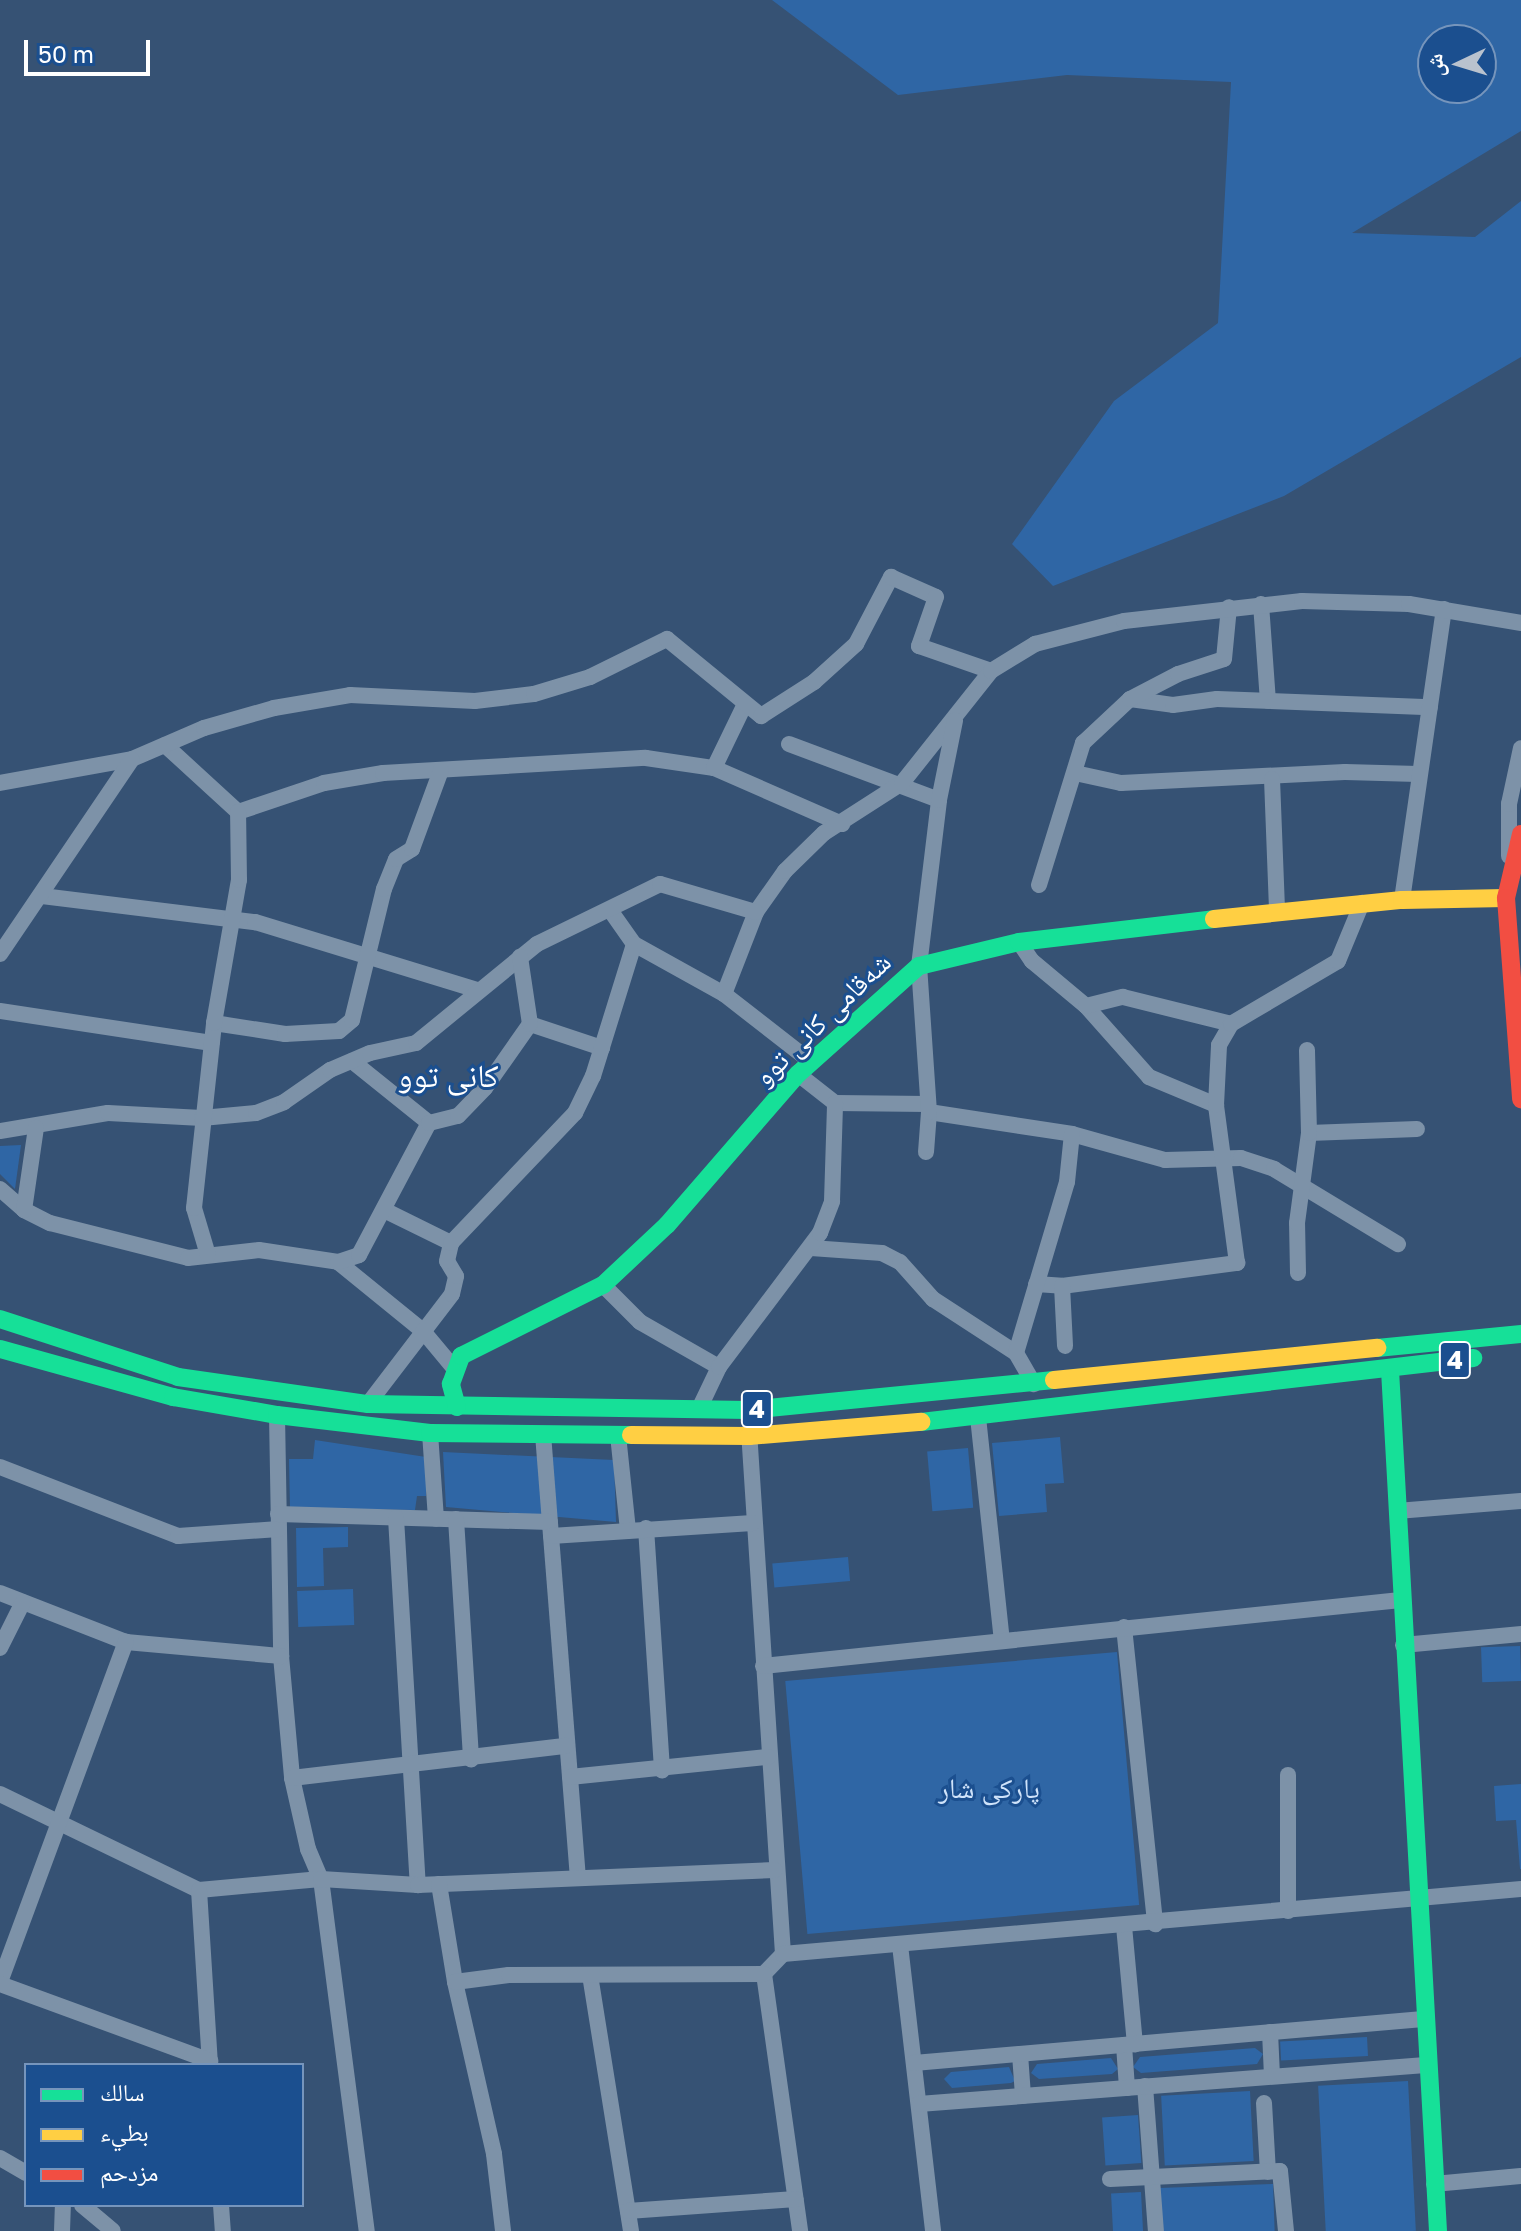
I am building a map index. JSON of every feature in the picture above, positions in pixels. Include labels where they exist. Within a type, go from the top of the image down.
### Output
[{"type":"main road","points":[[1521,834],[1509,874],[1506,898],[1521,1099]]},
{"type":"main road","name":"شەقامی کانی توو","points":[[453,1367],[461,1356],[603,1285],[667,1225],[804,1067],[919,966],[1019,942],[1277,911],[1402,900],[1506,898]]},
{"type":"main road","name":"4","points":[[0,1319],[178,1377],[368,1404],[748,1410],[1521,1334]]},
{"type":"main road","name":"4","points":[[0,1350],[173,1397],[277,1415],[430,1433],[749,1436],[978,1417],[1390,1370],[1521,1351]]},
{"type":"main road","points":[[453,1367],[457,1407]]},
{"type":"main road","points":[[1390,1370],[1425,2065],[1438,2231]]},
{"type":"street","points":[[0,783],[132,759],[274,708],[350,695],[475,701],[534,694],[590,677],[667,639],[744,706],[761,716],[814,682],[856,644],[891,577],[936,597],[919,646],[991,671]]},
{"type":"street","points":[[724,994],[756,912],[807,847],[902,783],[991,671],[1054,636],[1229,607],[1365,600],[1444,609],[1521,623]]},
{"type":"street","points":[[1261,604],[1268,701]]},
{"type":"street","points":[[1039,885],[1083,743],[1130,699],[1178,674],[1224,659],[1229,607]]},
{"type":"street","points":[[1402,900],[1444,609]]},
{"type":"street","points":[[1130,699],[1173,705],[1268,701],[1430,707]]},
{"type":"street","points":[[714,768],[744,706]]},
{"type":"street","points":[[926,1152],[928,1108],[919,966],[939,800],[955,718]]},
{"type":"street","points":[[789,744],[902,783],[939,800]]},
{"type":"street","points":[[165,745],[238,812],[239,880],[229,922],[214,1023],[194,1208],[208,1255]]},
{"type":"street","points":[[1509,874],[1509,804],[1521,748]]},
{"type":"street","points":[[238,812],[324,783],[441,770],[584,759],[646,758],[714,768],[842,824]]},
{"type":"street","points":[[0,954],[132,759]]},
{"type":"street","points":[[214,1023],[285,1034],[339,1031],[352,1020],[384,889],[396,859],[412,849],[441,770]]},
{"type":"street","points":[[1075,773],[1121,783],[1272,779],[1345,772],[1418,774]]},
{"type":"street","points":[[1272,779],[1277,911]]},
{"type":"street","points":[[0,1131],[36,1128],[108,1113],[202,1118],[256,1113],[352,1061],[416,1043],[520,957],[660,884],[756,912]]},
{"type":"street","points":[[42,896],[229,922],[255,922],[477,990]]},
{"type":"street","points":[[1036,1284],[1062,1286],[1237,1263],[1216,1105],[1219,1045],[1231,1024],[1338,961],[1362,903]]},
{"type":"street","points":[[610,910],[634,944],[724,994],[804,1067],[835,1103],[832,1201],[811,1248],[719,1367],[699,1409]]},
{"type":"street","points":[[1019,942],[1032,961],[1086,1006],[1149,1077],[1216,1105]]},
{"type":"street","points":[[368,1404],[452,1294],[456,1276],[447,1261],[451,1243],[575,1113],[602,1048],[634,944]]},
{"type":"street","points":[[0,1189],[24,1210],[50,1223],[188,1258],[259,1250],[338,1262],[359,1255],[429,1123],[458,1116],[485,1088],[530,1024],[520,957]]},
{"type":"street","points":[[1086,1006],[1123,997],[1231,1024]]},
{"type":"street","points":[[0,1011],[212,1043]]},
{"type":"street","points":[[530,1024],[602,1048]]},
{"type":"street","points":[[1298,1273],[1297,1223],[1305,1189],[1309,1133],[1307,1050]]},
{"type":"street","points":[[352,1061],[429,1123]]},
{"type":"street","points":[[835,1103],[928,1108],[1072,1134],[1165,1160],[1225,1156],[1274,1169],[1398,1244]]},
{"type":"street","points":[[24,1210],[36,1128]]},
{"type":"street","points":[[1309,1133],[1417,1129]]},
{"type":"street","points":[[1016,1353],[1067,1182],[1072,1134]]},
{"type":"street","points":[[384,1210],[451,1243]]},
{"type":"street","points":[[811,1248],[882,1253],[900,1262],[933,1299],[1016,1353],[1034,1384]]},
{"type":"street","points":[[338,1262],[423,1331],[453,1367]]},
{"type":"street","points":[[603,1285],[640,1322],[719,1367]]},
{"type":"street","points":[[1062,1286],[1065,1346]]},
{"type":"street","points":[[748,1410],[775,1870],[783,1954]]},
{"type":"street","points":[[277,1415],[281,1656],[292,1778],[308,1849],[321,1879],[367,2231]]},
{"type":"street","points":[[978,1417],[1002,1641]]},
{"type":"street","points":[[430,1433],[436,1519]]},
{"type":"street","points":[[543,1434],[578,1875]]},
{"type":"street","points":[[618,1435],[637,1529],[662,1770]]},
{"type":"street","points":[[0,1467],[178,1536],[279,1522],[396,1518],[456,1519],[550,1529],[637,1529],[753,1523]]},
{"type":"street","points":[[1397,1511],[1521,1501]]},
{"type":"street","points":[[396,1518],[418,1885]]},
{"type":"street","points":[[456,1519],[471,1760]]},
{"type":"street","points":[[0,1593],[126,1642],[281,1656]]},
{"type":"street","points":[[763,1666],[1401,1600]]},
{"type":"street","points":[[0,1648],[23,1602]]},
{"type":"street","points":[[1124,1627],[1155,1924]]},
{"type":"street","points":[[1403,1645],[1521,1634]]},
{"type":"street","points":[[126,1642],[61,1825],[0,1983],[210,2063],[199,1890]]},
{"type":"street","points":[[292,1778],[410,1762],[471,1760],[566,1746]]},
{"type":"street","points":[[570,1777],[768,1757]]},
{"type":"street","points":[[1288,1775],[1288,1911]]},
{"type":"street","points":[[0,1794],[199,1890],[321,1879],[418,1885],[578,1875],[775,1870]]},
{"type":"street","points":[[439,1884],[455,1982],[494,2154],[503,2231]]},
{"type":"street","points":[[455,1982],[590,1975],[764,1974],[783,1954],[1155,1924],[1521,1889]]},
{"type":"street","points":[[1124,1926],[1129,2045],[1127,2088]]},
{"type":"street","points":[[900,1945],[933,2231]]},
{"type":"street","points":[[764,1974],[800,2231]]},
{"type":"street","points":[[590,1975],[631,2231]]},
{"type":"street","points":[[914,2063],[1423,2019]]},
{"type":"street","points":[[1270,2032],[1272,2076]]},
{"type":"street","points":[[1020,2054],[1023,2096]]},
{"type":"street","points":[[919,2104],[1425,2065]]},
{"type":"street","points":[[1145,2086],[1156,2231]]},
{"type":"street","points":[[1264,2103],[1268,2172]]},
{"type":"street","points":[[0,2158],[24,2172]]},
{"type":"street","points":[[1110,2179],[1280,2171],[1286,2231]]},
{"type":"street","points":[[1434,2184],[1521,2176]]},
{"type":"street","points":[[628,2211],[796,2199]]},
{"type":"street","points":[[62,2231],[63,2207]]},
{"type":"street","points":[[84,2207],[113,2231]]},
{"type":"street","points":[[221,2207],[223,2231]]},
{"type":"green space","points":[[772,0],[1521,0],[1521,131],[1352,233],[1475,237],[1521,201],[1521,357],[1284,496],[1053,586],[1012,544],[1114,401],[1218,323],[1231,82],[1067,75],[898,95]]},
{"type":"green space","points":[[21,1145],[15,1189],[0,1174],[0,1146]]},
{"type":"green space","points":[[1060,1437],[1064,1483],[1045,1484],[1047,1512],[999,1516],[992,1443]]},
{"type":"green space","points":[[315,1440],[426,1457],[426,1496],[417,1496],[415,1510],[290,1508],[289,1459],[313,1459]]},
{"type":"green space","points":[[968,1448],[973,1508],[932,1511],[927,1452]]},
{"type":"green space","points":[[443,1452],[614,1460],[616,1522],[446,1507]]},
{"type":"green space","points":[[348,1527],[348,1547],[323,1548],[324,1586],[297,1587],[296,1528]]},
{"type":"green space","points":[[848,1557],[850,1581],[774,1588],[772,1564]]},
{"type":"green space","points":[[353,1589],[354,1625],[298,1627],[297,1591]]},
{"type":"green space","points":[[1520,1646],[1521,1681],[1482,1682],[1481,1647]]},
{"type":"green space","name":"پاركى شار","points":[[1117,1652],[1139,1905],[807,1934],[785,1681]]},
{"type":"green space","points":[[1521,1784],[1520,1869],[1516,1820],[1496,1821],[1494,1786]]},
{"type":"green space","points":[[1367,2037],[1368,2056],[1281,2061],[1280,2042]]},
{"type":"green space","points":[[1255,2048],[1263,2054],[1257,2064],[1141,2073],[1133,2067],[1140,2057]]},
{"type":"green space","points":[[1111,2058],[1118,2069],[1112,2074],[1039,2079],[1031,2073],[1037,2064]]},
{"type":"green space","points":[[1009,2067],[1015,2081],[1011,2083],[952,2088],[944,2079],[951,2072]]},
{"type":"green space","points":[[1408,2081],[1416,2231],[1326,2231],[1318,2086]]},
{"type":"green space","points":[[1250,2091],[1254,2161],[1165,2166],[1161,2096]]},
{"type":"green space","points":[[1138,2115],[1141,2163],[1105,2165],[1102,2118]]},
{"type":"green space","points":[[1273,2184],[1275,2231],[1161,2231],[1159,2188]]},
{"type":"green space","points":[[1141,2192],[1143,2231],[1113,2231],[1111,2194]]},
{"type":"traffic: fast","points":[[457,1407],[451,1384],[461,1356],[603,1285],[667,1225],[798,1074],[919,966],[1019,942],[1214,919]]},
{"type":"traffic: fast","points":[[0,1319],[178,1377],[368,1404],[748,1410],[1054,1380]]},
{"type":"traffic: fast","points":[[1377,1348],[1521,1334]]},
{"type":"traffic: fast","points":[[0,1349],[173,1397],[277,1415],[430,1433],[631,1435]]},
{"type":"traffic: fast","points":[[921,1422],[1473,1358]]},
{"type":"traffic: fast","points":[[1390,1370],[1438,2231]]},
{"type":"traffic: slow","points":[[1214,919],[1402,900],[1506,898]]},
{"type":"traffic: slow","points":[[1054,1380],[1377,1348]]},
{"type":"traffic: slow","points":[[631,1435],[749,1436],[921,1422]]},
{"type":"traffic: jam","points":[[1521,834],[1506,898],[1521,1099]]},
{"type":"district","name":"کانی توو","points":[[448,1075]]}]
